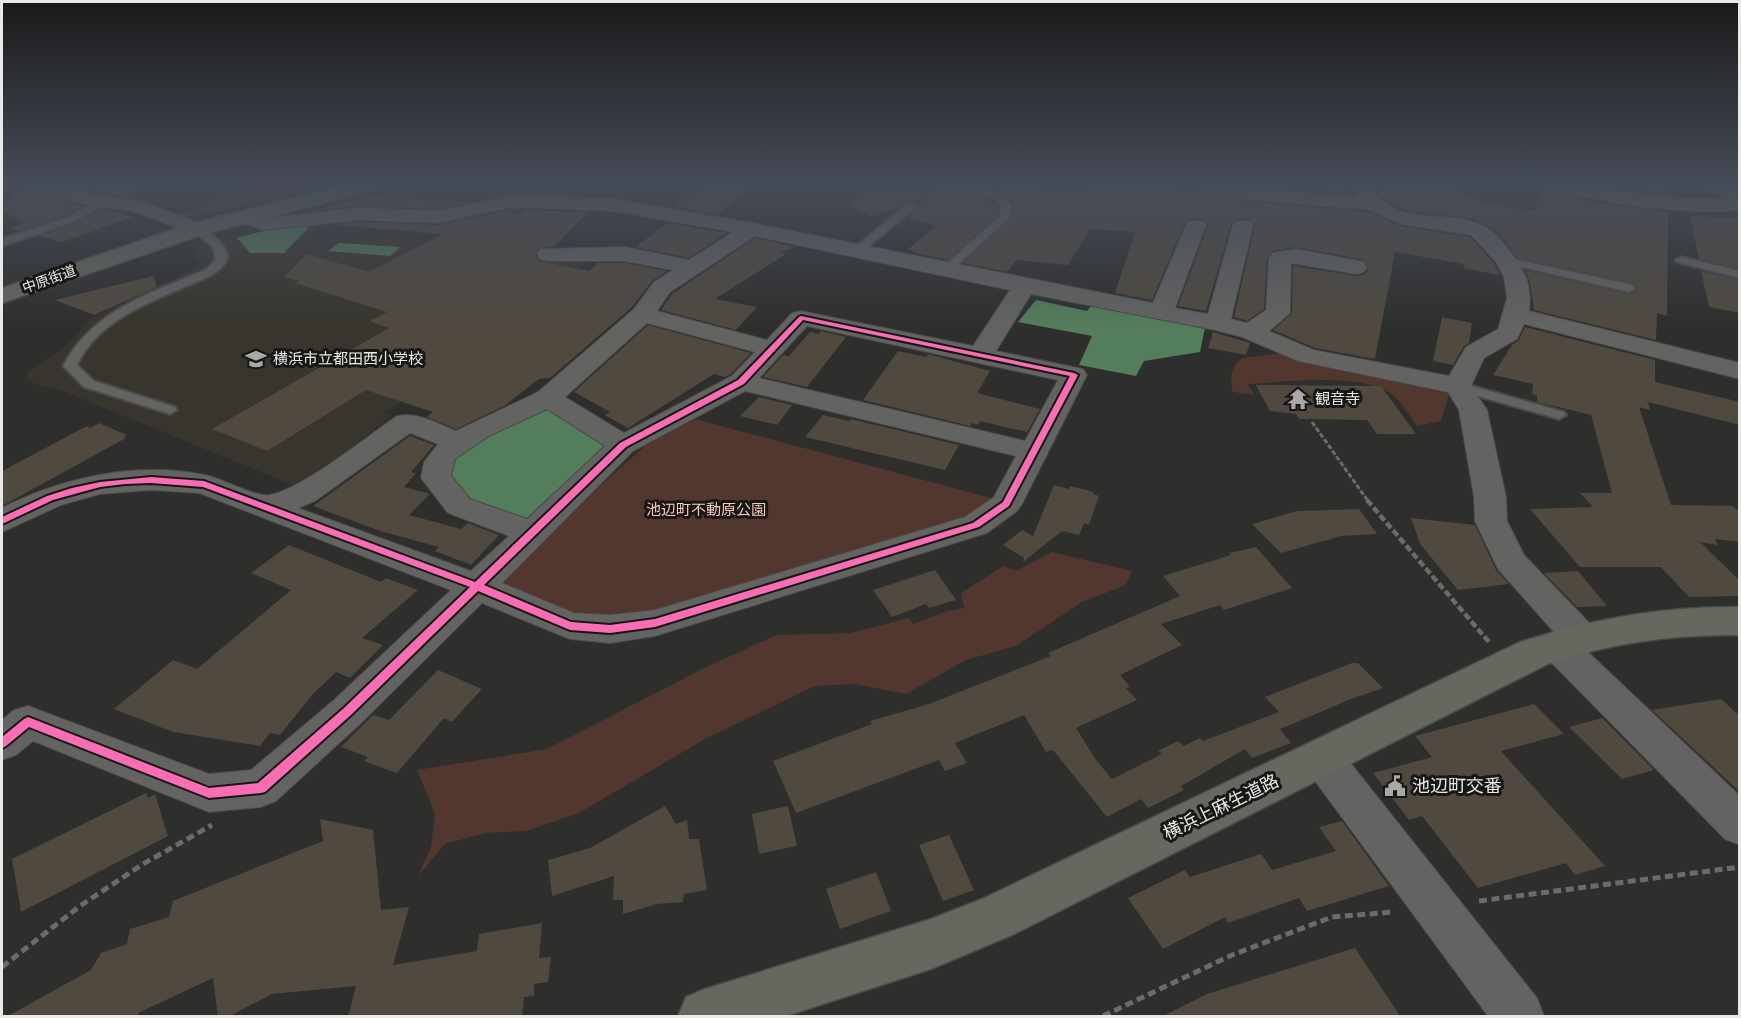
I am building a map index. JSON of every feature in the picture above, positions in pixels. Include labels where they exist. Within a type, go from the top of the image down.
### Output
[{"type":"main road","name":"中原街道","points":[[2,296],[190,232]]},
{"type":"main road","name":"横浜上麻生道路","points":[[705,1017],[931,945],[997,917],[1509,665],[1569,642],[1629,626],[1711,620],[1740,621]]},
{"type":"street","points":[[533,533],[459,506],[436,478],[436,467],[445,453],[459,442],[548,398],[642,315],[662,287],[748,232]]},
{"type":"street","points":[[765,232],[858,249],[1024,286],[1218,323],[1251,332],[1307,356],[1458,387],[1473,410],[1490,496],[1491,521],[1510,561],[1569,642],[1740,825]]},
{"type":"street","points":[[1161,312],[1193,232]]},
{"type":"street","points":[[1218,323],[1241,232]]},
{"type":"street","points":[[1458,387],[1469,356],[1484,343],[1509,334],[1517,315],[1518,278],[1509,261],[1479,232]]},
{"type":"street","points":[[548,254],[626,254],[693,267]]},
{"type":"street","points":[[1251,332],[1278,312],[1280,258],[1296,255],[1356,267]]},
{"type":"street","points":[[980,356],[1024,286]]},
{"type":"street","points":[[642,315],[772,349]]},
{"type":"street","points":[[1517,315],[1685,355],[1740,371]]},
{"type":"street","points":[[2,521],[52,498],[93,484],[123,479],[166,478],[204,484],[476,586],[570,626],[610,629],[655,623],[976,525],[1006,504],[1074,375],[801,318],[741,382],[623,445],[476,586],[348,711],[261,788],[208,793],[10,726]]},
{"type":"street","points":[[741,382],[1035,452]]},
{"type":"street","points":[[548,398],[623,445]]},
{"type":"street","points":[[266,508],[304,494],[407,422],[459,442]]},
{"type":"street","points":[[1322,758],[1519,1017]]},
{"type":"lane","points":[[2,243],[36,232]]},
{"type":"lane","points":[[170,410],[89,384],[70,366],[75,351],[111,318],[211,271],[222,260],[221,250],[213,239],[201,232]]},
{"type":"lane","points":[[858,249],[880,232]]},
{"type":"lane","points":[[948,268],[989,232]]},
{"type":"lane","points":[[1681,260],[1740,274]]},
{"type":"lane","points":[[1509,261],[1631,288]]},
{"type":"lane","points":[[1458,387],[1559,416]]},
{"type":"path","points":[[1312,422],[1367,500],[1509,665]]},
{"type":"path","points":[[2,967],[80,906],[143,864],[216,822]]},
{"type":"path","points":[[1471,902],[1740,867]]},
{"type":"path","points":[[1103,1017],[1232,955],[1332,917],[1402,911]]},
{"type":"shaded area","name":"横浜市立都田西小学校","points":[[249,232],[314,232],[309,236],[380,237],[593,257],[523,312],[532,315],[384,413],[391,416],[309,483],[293,485],[53,387],[41,387],[25,378],[31,369],[63,349],[85,323],[194,268],[200,263],[191,244]]},
{"type":"shaded area","points":[[261,232],[305,232],[284,253],[250,253],[237,238]]},
{"type":"shaded area","points":[[339,243],[400,247],[390,256],[328,251]]},
{"type":"shaded area","points":[[1036,300],[1087,311],[1091,306],[1205,328],[1200,352],[1144,361],[1136,376],[1079,365],[1092,336],[1018,322]]},
{"type":"shaded area","points":[[545,407],[611,445],[534,517],[523,521],[471,501],[448,472],[452,458],[466,447]]},
{"type":"green space","points":[[1281,353],[1448,390],[1449,395],[1441,421],[1417,426],[1393,395],[1368,384],[1317,380],[1248,384],[1254,395],[1233,392],[1232,374],[1235,365],[1242,358]]},
{"type":"green space","name":"池辺町不動原公園","points":[[695,419],[995,499],[965,520],[653,615],[581,619],[492,582],[645,446]]},
{"type":"green space","points":[[1052,552],[1132,571],[1126,585],[1082,602],[1016,646],[966,660],[906,694],[855,684],[815,686],[705,739],[579,813],[526,831],[485,833],[445,844],[418,876],[431,847],[435,814],[417,770],[547,749],[710,665],[777,635],[851,633],[909,618],[913,624],[947,611],[964,608],[961,593],[1003,566],[1016,571]]},
{"type":"building","points":[[52,232],[92,232],[62,242],[39,236]]},
{"type":"building","points":[[413,232],[569,232],[555,246],[538,248],[535,255],[539,261],[589,271],[598,263],[625,263],[667,271],[652,281],[632,307],[550,378],[539,379],[504,406],[456,429],[427,417],[433,412],[366,390],[267,451],[212,429],[389,328],[369,321],[387,312],[295,283],[299,281],[284,277],[307,254],[369,272],[443,234]]},
{"type":"building","points":[[656,232],[727,233],[689,258],[635,247]]},
{"type":"building","points":[[930,232],[980,232],[948,260],[919,254],[908,249]]},
{"type":"building","points":[[997,232],[1088,232],[1068,265],[1017,260],[1007,272],[963,263]]},
{"type":"building","points":[[1128,232],[1181,232],[1152,300],[1115,293],[1135,232]]},
{"type":"building","points":[[1206,232],[1229,232],[1206,311],[1178,306]]},
{"type":"building","points":[[1254,232],[1436,232],[1470,237],[1494,263],[1500,275],[1463,268],[1464,264],[1395,252],[1375,359],[1315,348],[1273,330],[1292,313],[1293,266],[1357,276],[1365,274],[1369,268],[1364,260],[1296,247],[1272,251],[1267,258],[1264,309],[1247,321],[1234,317]]},
{"type":"building","points":[[1495,232],[1668,232],[1667,316],[1657,313],[1656,340],[1534,310],[1530,283],[1525,270],[1628,294],[1637,289],[1630,282],[1517,258]]},
{"type":"building","points":[[1693,232],[1740,232],[1740,269],[1699,259]]},
{"type":"building","points":[[755,238],[795,247],[779,253],[786,254],[715,299],[757,307],[736,330],[661,310],[672,294]]},
{"type":"building","points":[[1701,271],[1740,280],[1740,313],[1709,307]]},
{"type":"building","points":[[153,276],[157,287],[94,315],[55,300]]},
{"type":"building","points":[[1442,317],[1472,323],[1469,343],[1464,346],[1453,365],[1433,361]]},
{"type":"building","points":[[648,325],[751,353],[731,374],[725,377],[714,374],[628,428],[605,415],[610,412],[574,392]]},
{"type":"building","points":[[1525,327],[1655,360],[1655,382],[1740,402],[1740,425],[1648,402],[1650,410],[1639,407],[1671,505],[1733,506],[1740,513],[1740,542],[1715,539],[1718,545],[1700,542],[1740,581],[1740,596],[1689,597],[1661,567],[1580,567],[1530,509],[1593,507],[1580,493],[1612,493],[1591,415],[1537,402],[1537,396],[1532,394],[1533,384],[1493,375],[1512,345],[1519,340]]},
{"type":"building","points":[[821,331],[846,337],[807,387],[763,377],[783,355],[789,356],[810,332],[819,334]]},
{"type":"building","points":[[1213,332],[1250,343],[1246,355],[1208,348]]},
{"type":"building","points":[[898,351],[926,357],[928,354],[990,371],[977,393],[1040,409],[1027,432],[980,421],[978,425],[972,423],[970,426],[863,400]]},
{"type":"building","points":[[1256,385],[1381,386],[1416,434],[1377,434],[1367,420],[1299,419],[1296,414],[1270,411]]},
{"type":"building","points":[[759,397],[792,405],[777,425],[740,416]]},
{"type":"building","points":[[823,415],[849,421],[851,419],[959,445],[945,470],[805,437]]},
{"type":"building","points":[[99,423],[127,435],[123,437],[126,438],[2,506],[2,471],[87,426],[90,428]]},
{"type":"building","points":[[410,436],[434,445],[411,472],[416,473],[404,487],[430,494],[409,515],[461,529],[468,523],[499,535],[471,565],[435,551],[439,547],[380,531],[313,506]]},
{"type":"building","points":[[1054,485],[1069,489],[1070,486],[1094,492],[1093,494],[1099,496],[1089,525],[1084,523],[1079,535],[1062,531],[1023,562],[1024,558],[1003,545],[1022,530],[1033,536]]},
{"type":"building","points":[[1359,509],[1377,534],[1341,536],[1281,553],[1252,524],[1297,511]]},
{"type":"building","points":[[1411,518],[1475,525],[1496,570],[1509,584],[1458,590],[1420,544]]},
{"type":"building","points":[[289,545],[381,582],[386,578],[418,590],[362,638],[383,645],[350,678],[336,672],[312,695],[280,735],[270,733],[260,746],[173,732],[114,709],[173,660],[197,669],[291,590],[251,573]]},
{"type":"building","points":[[1256,547],[1292,588],[1224,610],[1220,605],[1161,624],[1182,645],[1120,675],[1130,687],[1126,688],[1137,700],[1076,728],[1096,760],[1112,779],[1162,754],[1158,751],[1178,741],[1184,746],[1200,738],[1203,741],[1279,712],[1265,697],[1352,663],[1358,663],[1383,688],[1280,729],[1291,743],[1252,758],[1245,749],[1181,786],[1184,790],[1148,808],[1141,799],[1107,817],[1053,750],[1046,752],[1024,715],[955,743],[967,763],[945,771],[939,760],[796,813],[773,761],[872,724],[870,721],[929,704],[1051,656],[1048,653],[1180,596],[1163,576],[1231,555],[1229,553]]},
{"type":"building","points":[[935,570],[956,600],[929,608],[926,604],[892,617],[873,590]]},
{"type":"building","points":[[1578,571],[1607,606],[1577,607],[1544,573]]},
{"type":"building","points":[[438,670],[482,689],[452,722],[444,718],[397,773],[364,761],[368,757],[341,747],[373,715],[389,720]]},
{"type":"building","points":[[1721,699],[1740,716],[1740,792],[1652,710]]},
{"type":"building","points":[[1534,704],[1564,734],[1501,751],[1605,866],[1575,875],[1566,863],[1478,888],[1422,816],[1409,820],[1373,773],[1432,757],[1415,736]]},
{"type":"building","points":[[1602,718],[1654,770],[1622,779],[1569,727]]},
{"type":"building","points":[[146,793],[148,798],[155,794],[168,836],[21,912],[12,859]]},
{"type":"building","points":[[665,806],[676,824],[687,820],[689,839],[699,839],[707,890],[684,894],[683,902],[657,904],[623,914],[623,900],[613,900],[614,876],[552,896],[548,860],[590,848]]},
{"type":"building","points":[[788,806],[797,846],[759,854],[752,814]]},
{"type":"building","points":[[320,819],[373,830],[381,910],[409,907],[393,965],[477,951],[479,934],[542,923],[539,958],[551,957],[548,982],[534,984],[534,996],[524,997],[522,1017],[348,1017],[356,986],[272,994],[228,1017],[218,1017],[213,978],[138,1013],[138,1017],[6,1017],[91,970],[101,953],[127,944],[130,929],[169,917],[173,901],[323,841]]},
{"type":"building","points":[[1342,821],[1389,886],[1307,911],[1299,898],[1228,923],[1225,917],[1163,949],[1128,898],[1185,870],[1190,877],[1261,854],[1272,870],[1336,851],[1319,827]]},
{"type":"building","points":[[949,835],[974,890],[943,901],[919,845]]},
{"type":"building","points":[[876,872],[891,911],[840,929],[826,889]]},
{"type":"building","points":[[1355,948],[1401,1017],[1161,1017],[1207,994]]},
{"type":"cycle path","points":[[2,521],[50,498],[100,484],[151,480],[204,484],[476,586],[570,626],[610,629],[655,623],[976,525],[1006,504],[1074,375],[801,318],[741,382],[623,445],[348,711],[261,788],[209,793],[28,722],[2,743]]},
{"type":"place","name":"横浜市立都田西小学校","points":[[256,359]]},
{"type":"place","name":"観音寺","points":[[1298,399]]},
{"type":"place","name":"池辺町交番","points":[[1395,786]]}]
